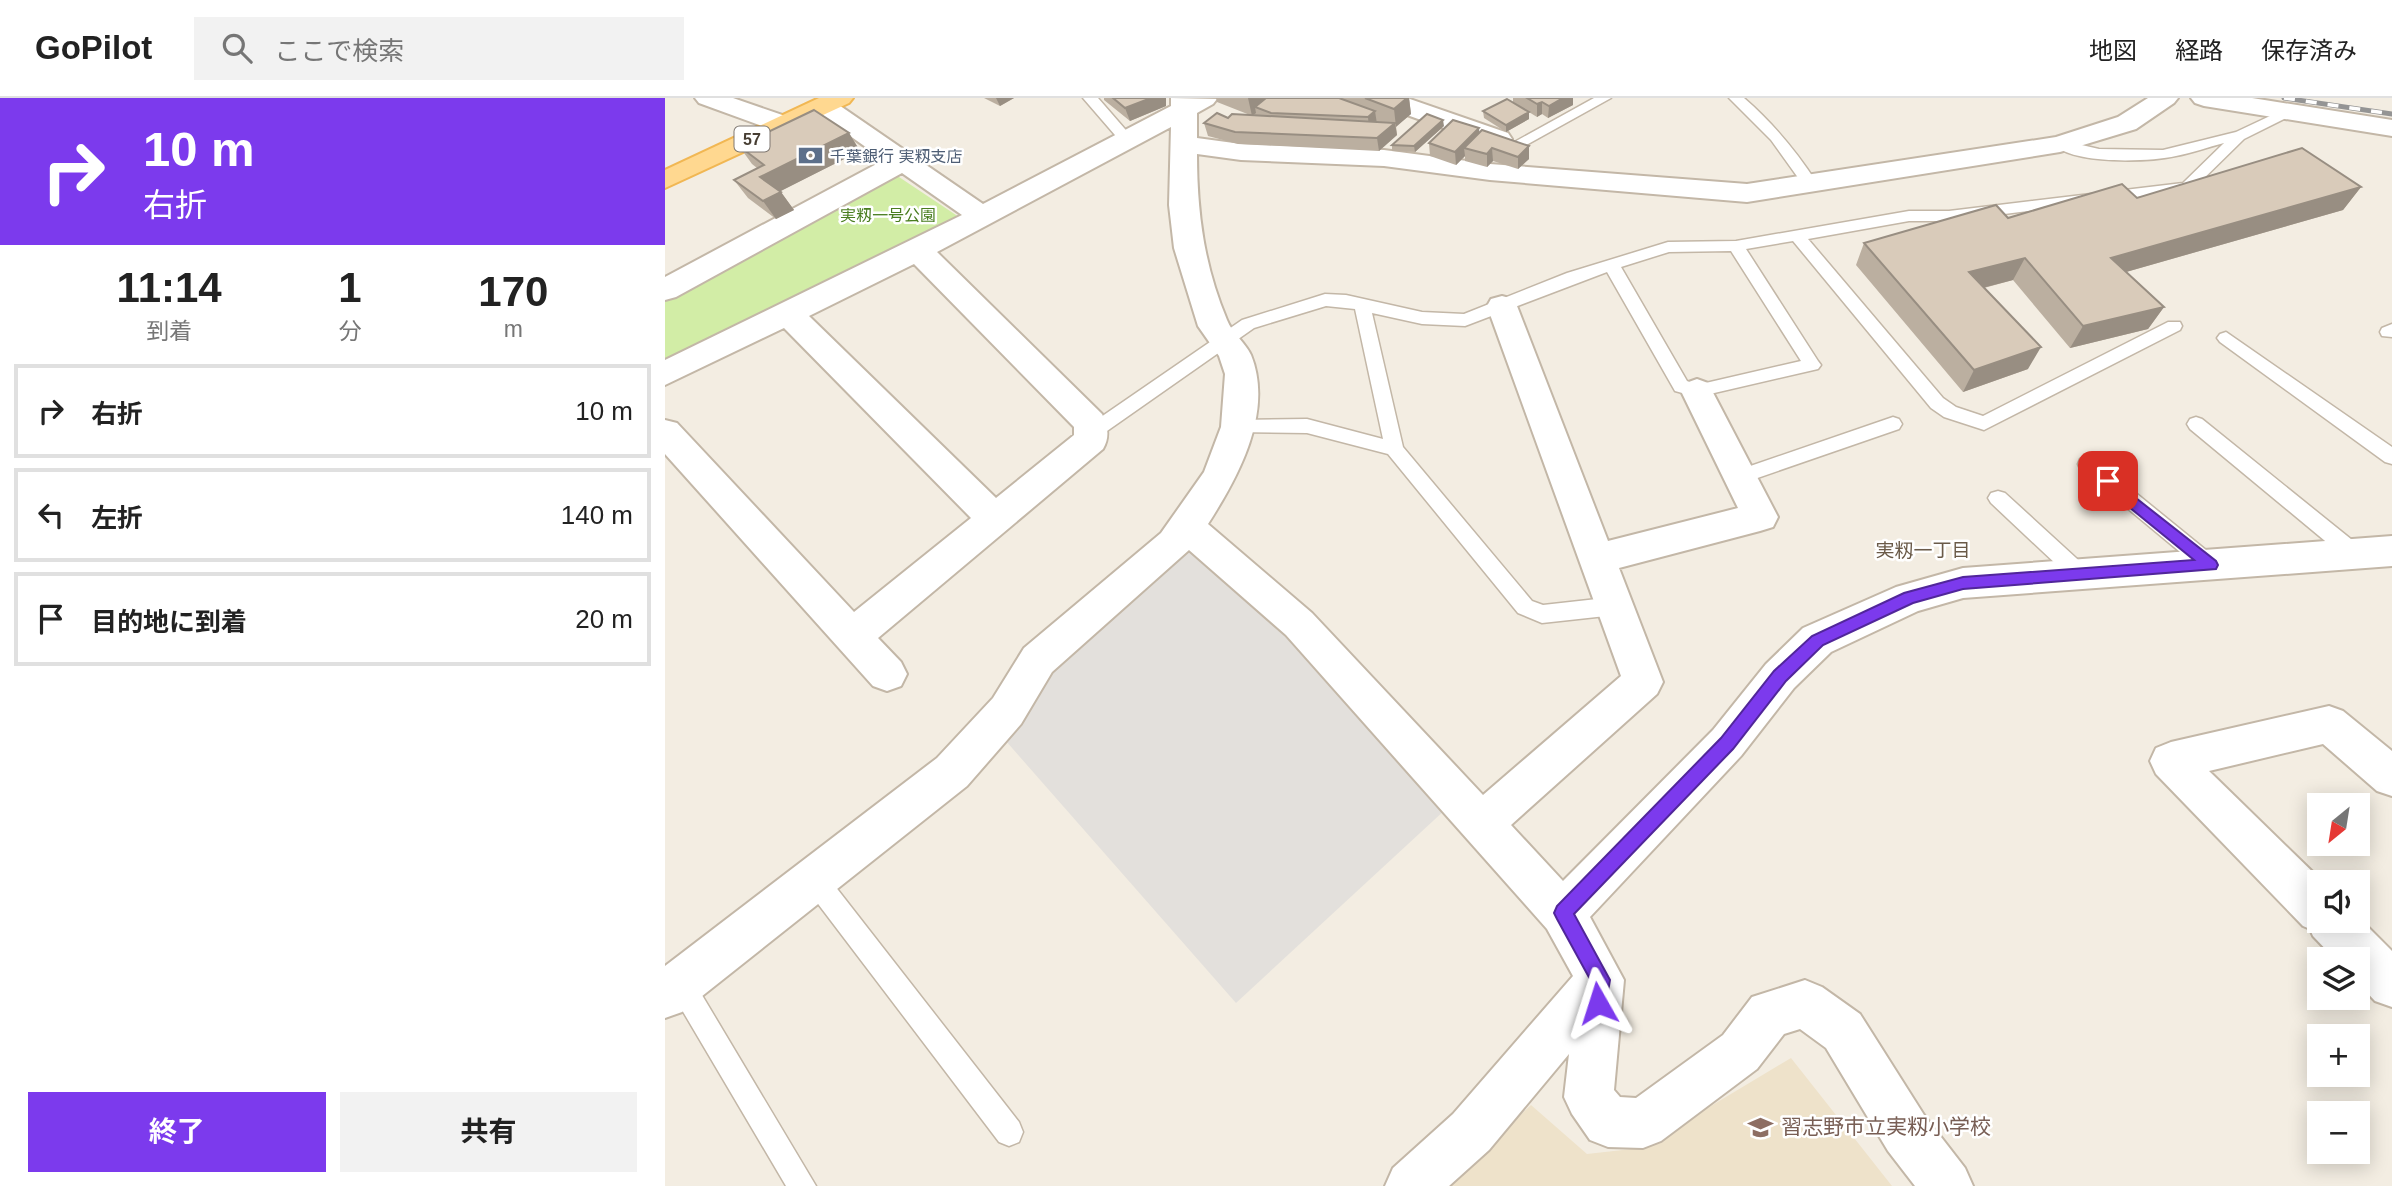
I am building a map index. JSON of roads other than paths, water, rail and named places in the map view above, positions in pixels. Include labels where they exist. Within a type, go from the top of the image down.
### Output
[{"type":"main road","name":"57","points":[[665,180],[832,102]]},
{"type":"street","points":[[708,98],[782,124]]},
{"type":"street","points":[[1383,98],[1432,105],[1516,145],[1548,157],[1562,167],[1566,179]]},
{"type":"street","points":[[1184,144],[1254,153],[1384,158],[1566,179],[1747,193],[1978,159],[2060,144],[2127,123],[2165,98]]},
{"type":"street","points":[[2204,98],[2392,128]]},
{"type":"street","points":[[665,374],[918,250],[1192,101]]},
{"type":"street","points":[[673,989],[952,772],[1007,711],[1038,660],[1174,543],[1220,476],[1238,427],[1241,374],[1234,353],[1213,326],[1189,248],[1183,205],[1184,144],[1192,101]]},
{"type":"street","points":[[832,102],[903,161],[982,216]]},
{"type":"street","points":[[665,290],[903,161]]},
{"type":"street","points":[[853,636],[1091,440],[1090,423],[918,250]]},
{"type":"street","points":[[1481,824],[1643,682],[1502,306]]},
{"type":"street","points":[[789,315],[994,519]]},
{"type":"street","points":[[1597,559],[1760,517],[1697,391]]},
{"type":"street","points":[[665,432],[887,674]]},
{"type":"street","points":[[1187,527],[1299,624],[1563,913],[1601,980],[1589,1097],[1608,1122],[1643,1123],[1740,1052],[1769,1014],[1805,1004],[1843,1031],[1906,1133],[1947,1186]]},
{"type":"street","points":[[1563,913],[1727,743],[1780,676],[1818,640],[1909,598],[1963,583],[2374,553]]},
{"type":"street","points":[[2307,898],[2171,761],[2329,724],[2392,777]]},
{"type":"street","points":[[2342,933],[2392,984]]},
{"type":"street","points":[[1411,1186],[1471,1132],[1601,980]]},
{"type":"lane","points":[[1090,98],[1126,139]]},
{"type":"lane","points":[[1516,145],[1604,98]]},
{"type":"lane","points":[[1736,98],[1763,121],[1793,155],[1809,183]]},
{"type":"lane","points":[[2060,144],[2071,150],[2093,153],[2172,153],[2239,136],[2287,111]]},
{"type":"lane","points":[[1091,433],[1248,324],[1325,300],[1362,304],[1422,318],[1465,320],[1611,264],[1668,247],[1736,246],[1909,216],[1949,216],[2187,187],[2239,136]]},
{"type":"lane","points":[[1798,237],[1937,403],[1950,412],[1984,423],[2174,326]]},
{"type":"lane","points":[[1611,264],[1681,386],[1697,391],[1812,365],[1736,246]]},
{"type":"lane","points":[[1362,304],[1394,449],[1525,607],[1542,614],[1615,606]]},
{"type":"lane","points":[[2226,338],[2392,457]]},
{"type":"lane","points":[[1740,477],[1893,424]]},
{"type":"lane","points":[[2196,424],[2374,553]]},
{"type":"lane","points":[[1238,427],[1307,426],[1394,449]]},
{"type":"lane","points":[[2087,464],[2210,565]]},
{"type":"lane","points":[[1998,498],[2080,574]]},
{"type":"lane","points":[[815,880],[1009,1132]]},
{"type":"lane","points":[[673,989],[802,1186]]},
{"type":"railway","points":[[2284,98],[2392,114]]},
{"type":"place","name":"千葉銀行 実籾支店","points":[[810,156]]},
{"type":"place","name":"習志野市立実籾小学校","points":[[1761,1127]]},
{"type":"district","name":"実籾一丁目","points":[[1923,550]]},
{"type":"park label","name":"実籾一号公園","points":[[888,215]]}]
